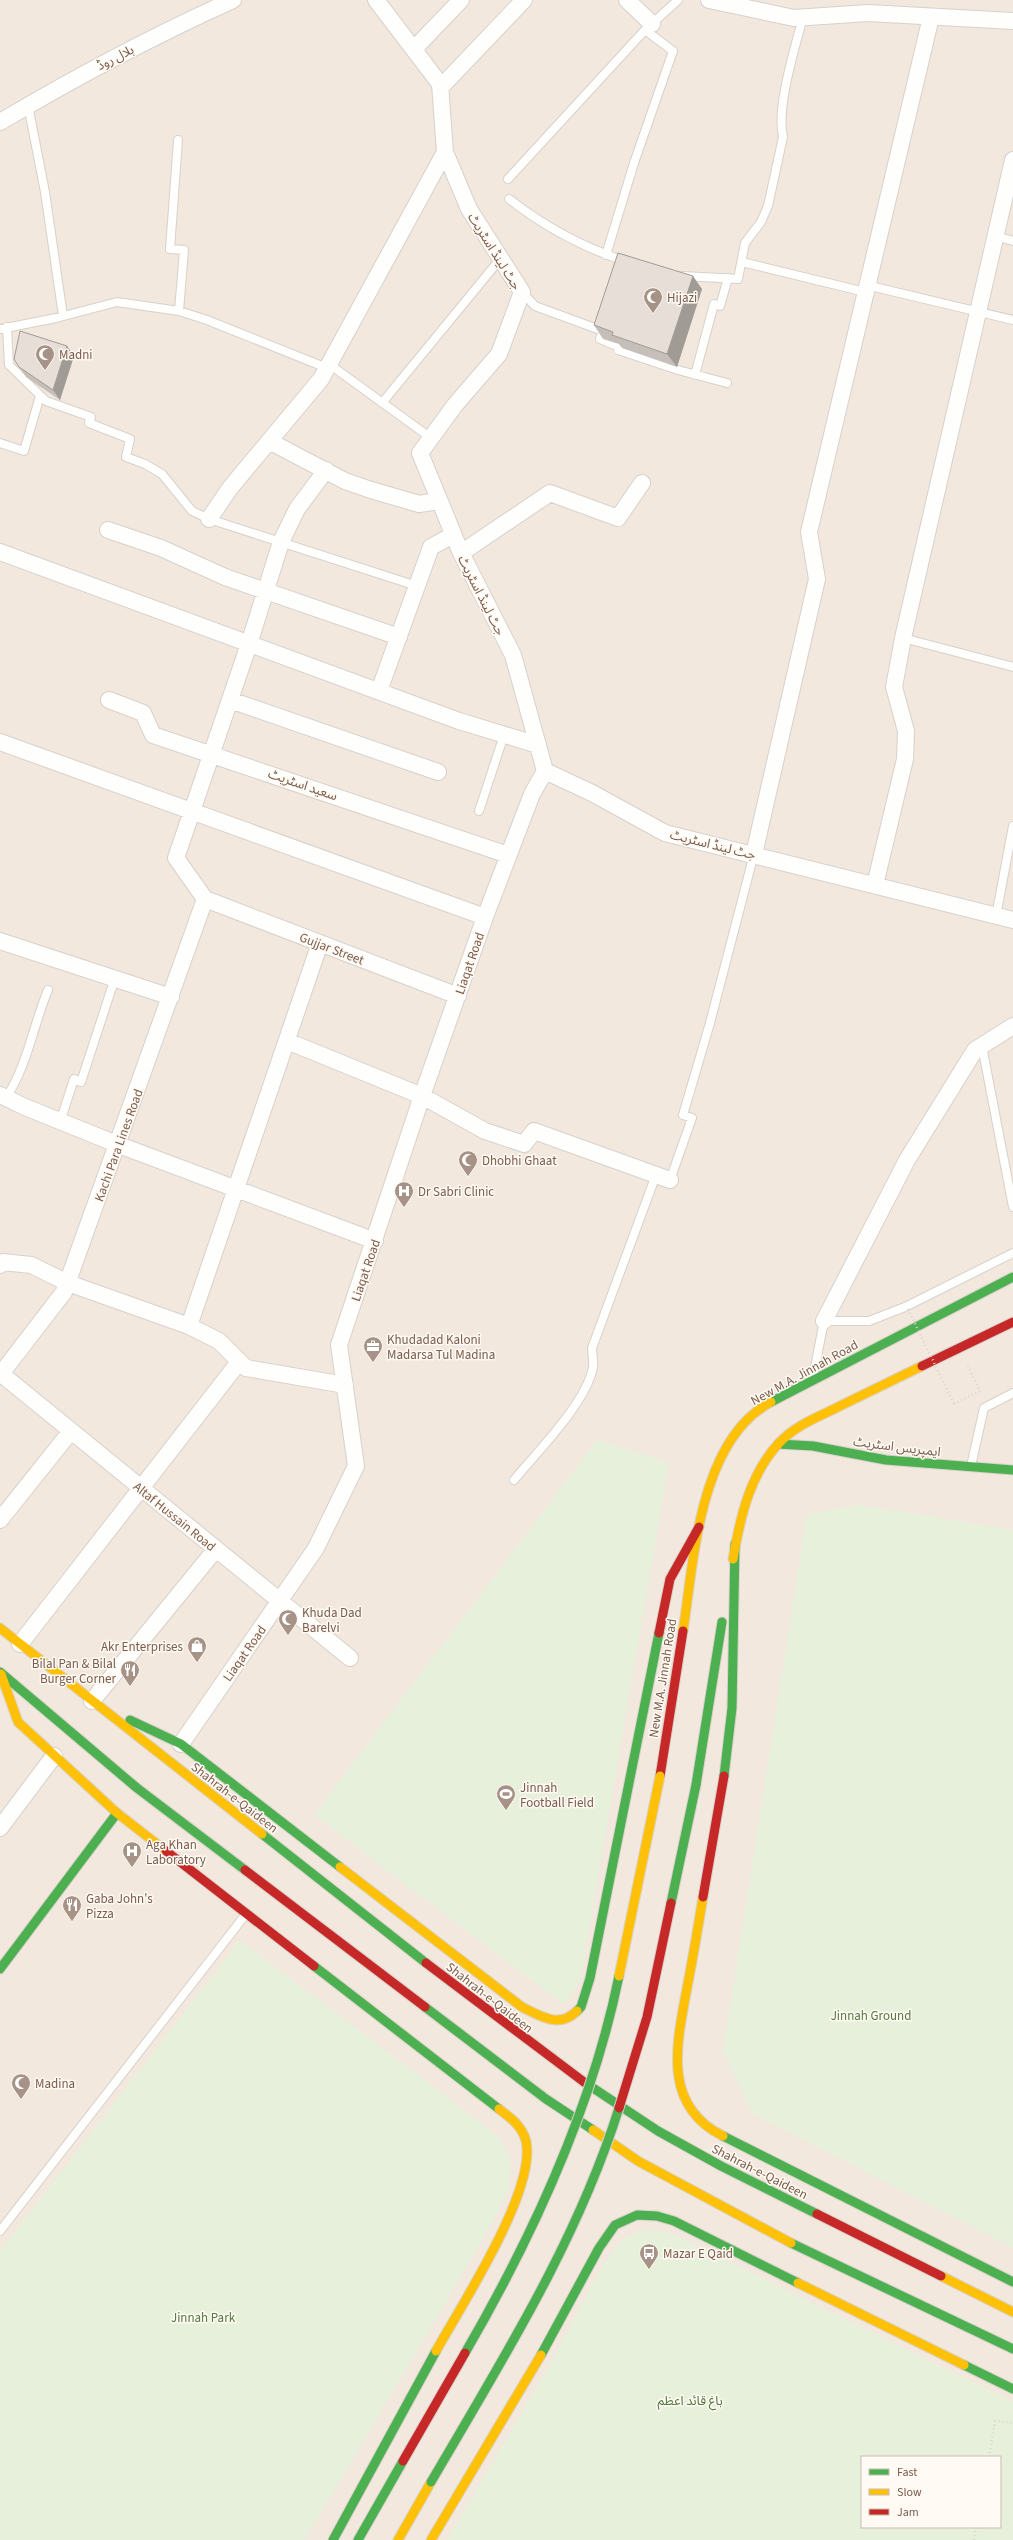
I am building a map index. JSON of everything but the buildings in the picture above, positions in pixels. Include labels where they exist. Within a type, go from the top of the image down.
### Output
[{"type":"main road","name":"New M.A. Jinnah Road","points":[[358,2540],[506,2281],[574,2130],[612,2011],[660,1776],[700,1527],[716,1468],[740,1425],[768,1404],[1013,1277]]},
{"type":"main road","points":[[398,2540],[506,2354],[565,2244],[610,2135],[647,2017],[696,1785],[735,1544],[760,1469],[778,1444],[799,1426],[1013,1322]]},
{"type":"main road","name":"ایمپریس اسٹریٹ","points":[[778,1444],[812,1446],[886,1460],[1013,1470]]},
{"type":"main road","points":[[92,1701],[181,1744],[522,2007],[549,2020],[570,2018],[582,2007],[590,1978],[670,1579],[700,1527]]},
{"type":"main road","points":[[735,1544],[732,1708],[723,1786],[677,2045],[678,2087],[689,2110],[708,2129],[1013,2282]]},
{"type":"main road","name":"Shahrah-e-Qaideen","points":[[0,1628],[561,2067],[658,2130],[721,2166],[1013,2312]]},
{"type":"main road","points":[[0,1672],[18,1722],[117,1813],[508,2115],[521,2129],[526,2152],[523,2187],[500,2237],[333,2540]]},
{"type":"main road","points":[[0,1672],[137,1788],[553,2104],[638,2160],[767,2232],[1013,2349]]},
{"type":"main road","points":[[0,1969],[117,1813]]},
{"type":"main road","points":[[431,2540],[540,2357],[599,2248],[615,2225],[638,2215],[657,2216],[674,2221],[1013,2389]]},
{"type":"street","name":"بلال روڈ","points":[[0,122],[77,76],[233,0]]},
{"type":"street","points":[[376,0],[441,87],[524,0]]},
{"type":"street","points":[[414,49],[461,0]]},
{"type":"street","points":[[627,0],[649,27]]},
{"type":"street","points":[[709,0],[736,3],[794,18],[868,13],[1013,21]]},
{"type":"street","points":[[754,854],[817,579],[809,532],[931,17]]},
{"type":"street","name":"جٹ لینڈ اسٹریٹ","points":[[441,87],[445,152],[469,209],[522,292],[499,354],[420,453],[453,535],[514,655],[545,771],[592,793],[665,833],[754,854],[1013,920]]},
{"type":"street","points":[[209,519],[230,488],[321,379],[445,152]]},
{"type":"street","points":[[874,885],[905,759],[906,731],[894,687],[903,638],[1013,160]]},
{"type":"street","points":[[269,441],[345,481],[419,504],[439,501]]},
{"type":"street","points":[[205,899],[176,858],[267,590],[281,542],[297,509],[326,470]]},
{"type":"street","points":[[461,552],[550,493],[618,518],[642,483]]},
{"type":"street","points":[[108,530],[161,548],[225,577],[267,590],[399,637]]},
{"type":"street","points":[[379,692],[431,547],[453,535]]},
{"type":"street","points":[[0,552],[379,692],[504,735],[538,745]]},
{"type":"street","name":"سعید اسٹریٹ","points":[[109,700],[143,713],[153,735],[212,753],[508,855]]},
{"type":"street","points":[[230,700],[438,772]]},
{"type":"street","points":[[0,742],[485,917]]},
{"type":"street","name":"Liaqat Road","points":[[181,1744],[316,1548],[356,1466],[339,1345],[375,1241],[422,1096],[485,917],[532,794],[545,771]]},
{"type":"street","name":"Gujjar Street","points":[[205,899],[458,996]]},
{"type":"street","name":"Kachi Para Lines Road","points":[[0,1374],[64,1292],[68,1283],[119,1145],[205,899]]},
{"type":"street","points":[[0,941],[171,997]]},
{"type":"street","points":[[189,1326],[320,943]]},
{"type":"street","points":[[824,1321],[907,1160],[975,1050],[1013,1026]]},
{"type":"street","points":[[287,1041],[422,1096],[485,1131],[524,1144],[534,1131],[663,1177]]},
{"type":"street","points":[[3,1096],[60,1122],[119,1145],[375,1241]]},
{"type":"street","points":[[1,1262],[31,1265],[68,1283],[189,1326],[219,1341],[246,1368],[345,1386]]},
{"type":"street","points":[[20,1644],[239,1362]]},
{"type":"street","name":"Altaf Hussain Road","points":[[0,1374],[350,1658]]},
{"type":"street","points":[[0,1520],[71,1431]]},
{"type":"street","points":[[92,1701],[216,1549]]},
{"type":"street","points":[[0,1828],[54,1756]]},
{"type":"lane","points":[[508,179],[649,27],[678,0]]},
{"type":"lane","points":[[676,274],[738,279],[746,243],[761,222],[768,206],[783,137],[780,126],[791,62],[803,17]]},
{"type":"lane","points":[[606,255],[636,156],[673,51],[649,27]]},
{"type":"lane","points":[[28,105],[45,192],[64,316]]},
{"type":"lane","points":[[178,140],[170,249],[184,250],[179,311]]},
{"type":"lane","points":[[509,199],[539,222],[567,238],[606,255],[634,264]]},
{"type":"lane","points":[[995,236],[1013,241]]},
{"type":"lane","points":[[382,403],[501,258]]},
{"type":"lane","points":[[742,262],[1013,320]]},
{"type":"lane","points":[[695,375],[714,304],[720,306],[728,278]]},
{"type":"lane","points":[[522,292],[535,306],[603,331],[600,339],[619,347],[618,350],[695,375],[727,383]]},
{"type":"lane","points":[[417,586],[209,519],[192,511],[162,474],[145,464],[126,457],[130,440],[90,423],[91,417],[46,401],[40,396],[9,365],[4,328],[64,316],[117,302],[179,311],[235,330],[328,366],[431,438]]},
{"type":"lane","points":[[0,443],[24,451],[40,396]]},
{"type":"lane","points":[[903,638],[1013,667]]},
{"type":"lane","points":[[480,811],[504,735]]},
{"type":"lane","points":[[996,916],[1013,826]]},
{"type":"lane","points":[[514,1480],[580,1398],[589,1381],[594,1366],[592,1348],[663,1177],[692,1118],[683,1115],[710,1023],[754,854]]},
{"type":"lane","points":[[60,1122],[74,1079],[81,1082],[115,978]]},
{"type":"lane","points":[[3,1096],[17,1082],[27,1056],[33,1028],[48,990]]},
{"type":"lane","points":[[982,1046],[1013,1208]]},
{"type":"lane","points":[[1004,1160],[1013,1158]]},
{"type":"lane","points":[[813,1381],[824,1321],[869,1322],[905,1307],[1013,1253]]},
{"type":"lane","points":[[970,1467],[984,1408],[1013,1393]]},
{"type":"lane","points":[[0,2231],[247,1914]]},
{"type":"path","points":[[908,1309],[954,1404],[980,1391],[960,1349]]},
{"type":"path","points":[[989,2456],[995,2421],[1013,2423]]},
{"type":"path","points":[[974,2540],[976,2528]]},
{"type":"shaded area","points":[[0,0],[1013,0],[1013,2540],[0,2540]]},
{"type":"green space","points":[[597,1440],[669,1462],[580,1981],[564,2005],[314,1815]]},
{"type":"green space","name":"Jinnah Ground","points":[[860,1505],[1013,1530],[1013,2248],[752,2113],[723,2051],[807,1514]]},
{"type":"green space","name":"Jinnah Park","points":[[240,1940],[498,2136],[511,2159],[508,2191],[492,2224],[305,2540],[0,2540],[0,2251]]},
{"type":"green space","name":"باغ قائد اعظم","points":[[642,2230],[662,2231],[679,2237],[1013,2402],[1013,2540],[447,2540],[545,2373],[604,2263],[620,2241]]},
{"type":"traffic: fast","points":[[771,1402],[1013,1277]]},
{"type":"traffic: fast","points":[[778,1444],[813,1446],[886,1460],[1013,1470]]},
{"type":"traffic: fast","points":[[724,1776],[732,1708],[735,1544]]},
{"type":"traffic: fast","points":[[696,1785],[722,1622]]},
{"type":"traffic: fast","points":[[577,2011],[581,2007],[590,1978],[659,1633]]},
{"type":"traffic: fast","points":[[0,1672],[137,1788],[245,1870]]},
{"type":"traffic: fast","points":[[130,1720],[181,1744],[340,1867]]},
{"type":"traffic: fast","points":[[671,1903],[696,1785]]},
{"type":"traffic: fast","points":[[0,1969],[117,1813]]},
{"type":"traffic: fast","points":[[262,1834],[426,1963]]},
{"type":"traffic: fast","points":[[314,1966],[499,2109]]},
{"type":"traffic: fast","points":[[465,2353],[514,2263],[557,2170],[593,2075],[619,1976]]},
{"type":"traffic: fast","points":[[425,2007],[546,2099],[593,2130]]},
{"type":"traffic: fast","points":[[584,2082],[658,2131],[721,2166],[817,2214]]},
{"type":"traffic: fast","points":[[431,2482],[484,2392],[560,2254],[602,2158],[619,2108]]},
{"type":"traffic: fast","points":[[723,2136],[1013,2282]]},
{"type":"traffic: fast","points":[[541,2355],[599,2248],[615,2225],[637,2215],[657,2216],[674,2221],[798,2283]]},
{"type":"traffic: fast","points":[[791,2243],[1013,2349]]},
{"type":"traffic: fast","points":[[333,2540],[436,2351]]},
{"type":"traffic: fast","points":[[964,2365],[1013,2389]]},
{"type":"traffic: fast","points":[[358,2540],[403,2461]]},
{"type":"traffic: slow","points":[[733,1559],[743,1512],[754,1482],[770,1454],[780,1442],[794,1430],[810,1421],[922,1366]]},
{"type":"traffic: slow","points":[[683,1631],[697,1537],[704,1504],[714,1472],[728,1444],[747,1420],[771,1402]]},
{"type":"traffic: slow","points":[[0,1628],[262,1834]]},
{"type":"traffic: slow","points":[[1,1674],[18,1722],[117,1813],[166,1851]]},
{"type":"traffic: slow","points":[[619,1976],[660,1776]]},
{"type":"traffic: slow","points":[[340,1867],[522,2007],[543,2017],[556,2020],[563,2019],[577,2011]]},
{"type":"traffic: slow","points":[[703,1897],[683,2009],[678,2051],[678,2071],[682,2090],[690,2108],[703,2123],[723,2136]]},
{"type":"traffic: slow","points":[[436,2351],[494,2248],[509,2217],[520,2188],[526,2162],[526,2141],[519,2127],[512,2119],[499,2109]]},
{"type":"traffic: slow","points":[[593,2130],[638,2161],[791,2243]]},
{"type":"traffic: slow","points":[[941,2276],[1013,2312]]},
{"type":"traffic: slow","points":[[798,2283],[964,2365]]},
{"type":"traffic: slow","points":[[431,2540],[541,2355]]},
{"type":"traffic: slow","points":[[398,2540],[431,2482]]},
{"type":"traffic: jam","points":[[922,1366],[1013,1322]]},
{"type":"traffic: jam","points":[[659,1633],[670,1579],[699,1527]]},
{"type":"traffic: jam","points":[[660,1776],[683,1631]]},
{"type":"traffic: jam","points":[[703,1897],[724,1776]]},
{"type":"traffic: jam","points":[[166,1851],[314,1966]]},
{"type":"traffic: jam","points":[[245,1870],[425,2007]]},
{"type":"traffic: jam","points":[[619,2108],[647,2017],[671,1903]]},
{"type":"traffic: jam","points":[[426,1963],[584,2082]]},
{"type":"traffic: jam","points":[[817,2214],[941,2276]]},
{"type":"traffic: jam","points":[[403,2461],[465,2353]]},
{"type":"place","name":"Hijazi","points":[[653,314]]},
{"type":"place","name":"Madni","points":[[45,371]]},
{"type":"place","name":"Dhobhi Ghaat","points":[[468,1177]]},
{"type":"place","name":"Dr Sabri Clinic","points":[[404,1208]]},
{"type":"place","name":"Khudadad Kaloni Madarsa Tul Madina","points":[[373,1363]]},
{"type":"place","name":"Khuda Dad Barelvi","points":[[288,1636]]},
{"type":"place","name":"Akr Enterprises","points":[[197,1663]]},
{"type":"place","name":"Bilal Pan & Bilal Burger Corner","points":[[130,1687]]},
{"type":"place","name":"Jinnah Football Field","points":[[506,1811]]},
{"type":"place","name":"Aga Khan Laboratory","points":[[132,1868]]},
{"type":"place","name":"Gaba John's Pizza","points":[[72,1922]]},
{"type":"place","name":"Madina","points":[[21,2100]]},
{"type":"place","name":"Mazar E Qaid","points":[[649,2270]]}]
